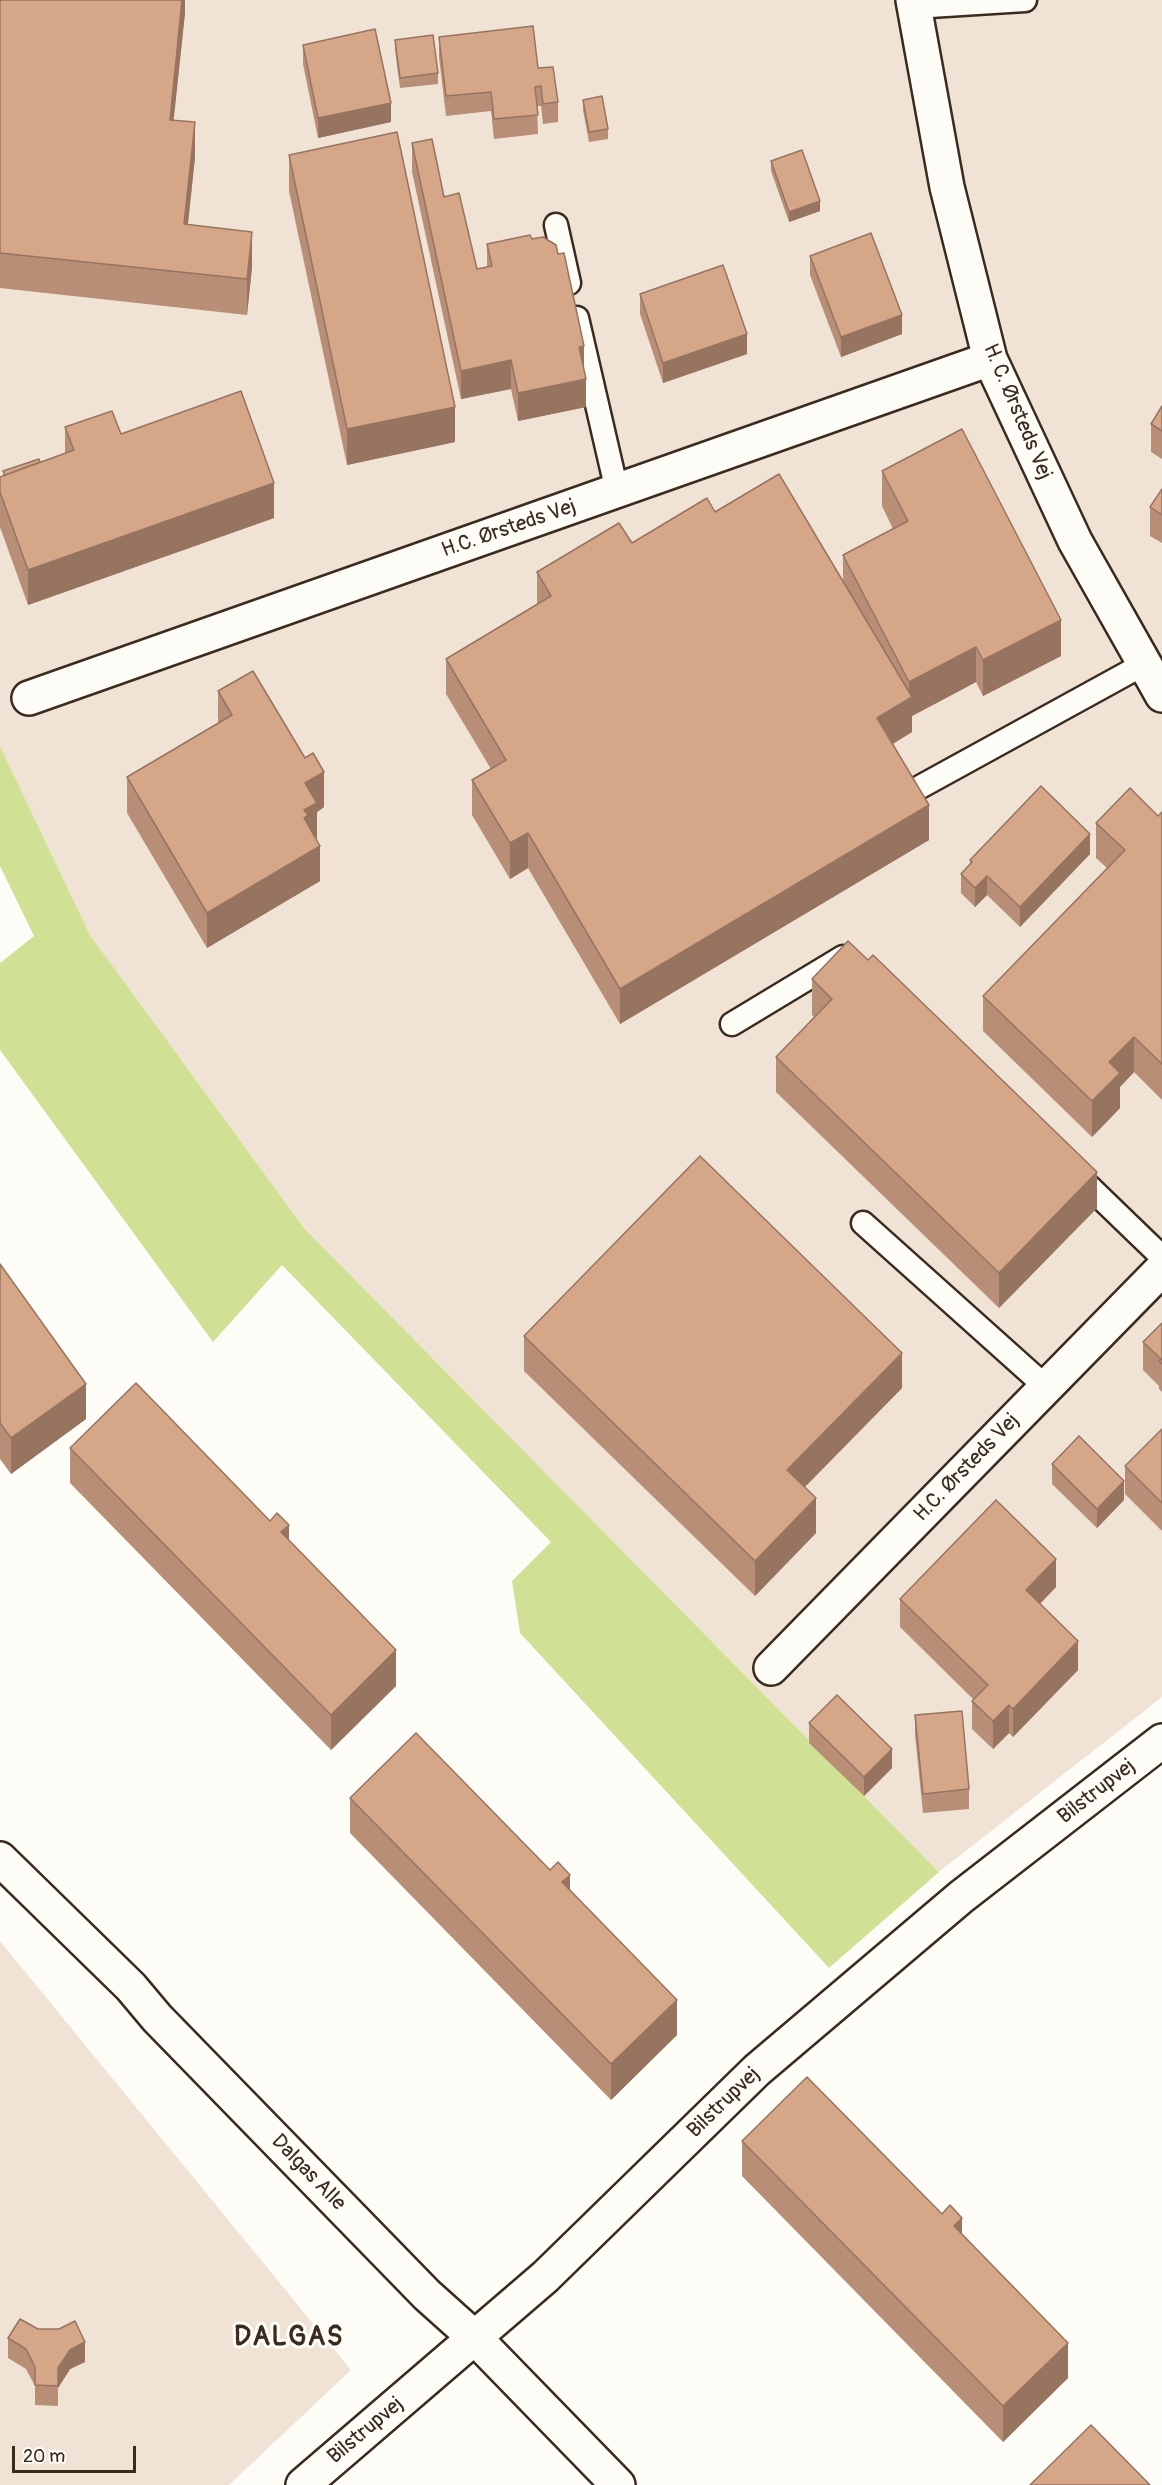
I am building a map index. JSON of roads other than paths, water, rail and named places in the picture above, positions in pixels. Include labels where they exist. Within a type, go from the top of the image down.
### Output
[{"type":"street","name":"H. C. Ørsteds Vej","points":[[914,3],[947,187],[990,358],[1075,542],[1162,695]]},
{"type":"street","name":"H.C. Ørsteds Vej","points":[[29,698],[990,358]]},
{"type":"street","name":"H.C. Ørsteds Vej","points":[[771,1668],[1162,1269]]},
{"type":"street","name":"Bilstrupvej","points":[[303,2485],[545,2277],[757,2070],[961,1897],[1162,1741]]},
{"type":"street","name":"Dalgas Alle","points":[[0,1859],[131,1987],[157,2018],[427,2295],[475,2338],[618,2485]]},
{"type":"lane","points":[[914,3],[1025,0]]},
{"type":"lane","points":[[556,225],[617,491]]},
{"type":"lane","points":[[920,787],[1144,663]]},
{"type":"lane","points":[[732,1024],[848,954],[865,970]]},
{"type":"lane","points":[[1060,1159],[1162,1257]]},
{"type":"lane","points":[[863,1223],[1046,1387]]},
{"type":"district","name":"DALGAS","points":[[289,2338]]}]
